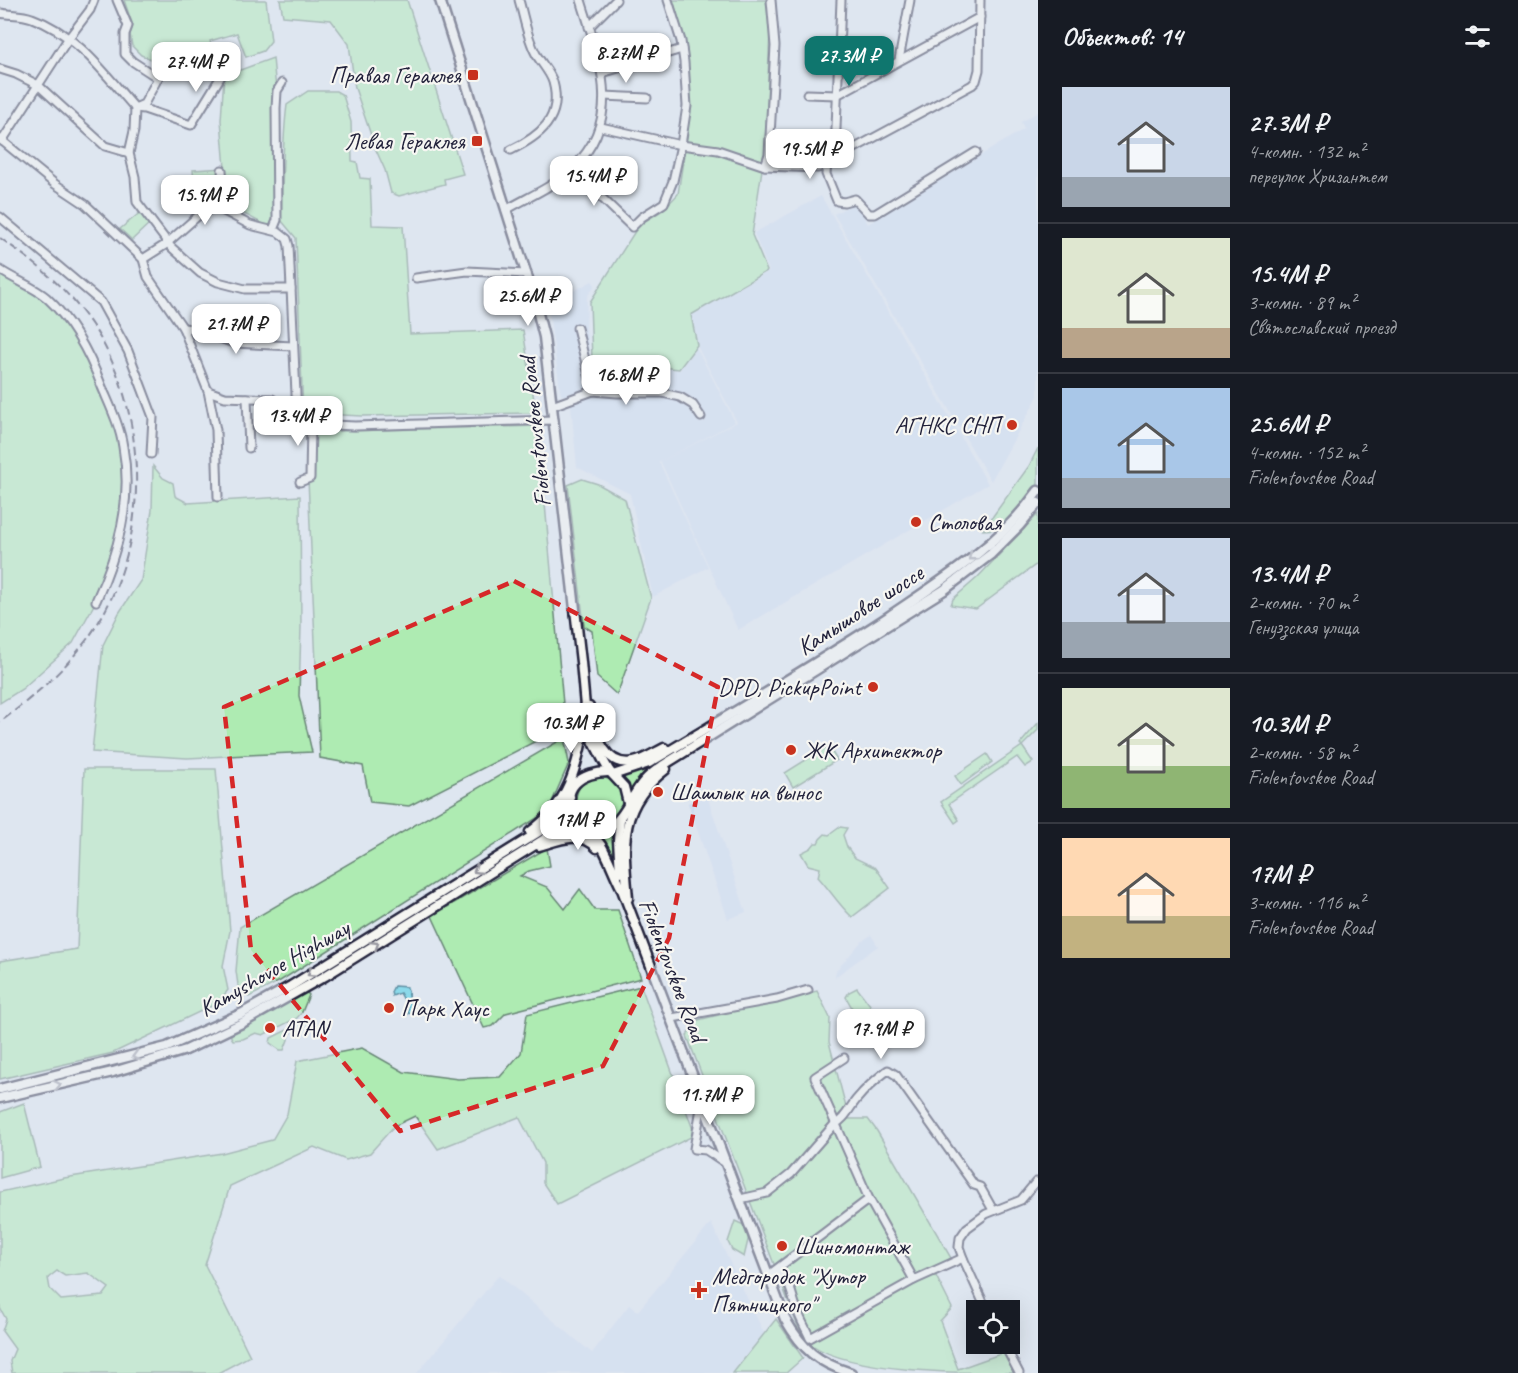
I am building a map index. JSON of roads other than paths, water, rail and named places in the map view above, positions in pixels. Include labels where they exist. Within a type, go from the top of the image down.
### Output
[{"type":"main road","name":"Fiolentovskoe Road","points":[[440,0],[527,273],[544,337],[586,718],[588,730],[611,774]]},
{"type":"main road","points":[[530,848],[551,835],[586,827],[603,828],[620,819],[628,802],[645,779],[662,765],[944,590],[997,549],[1034,503],[1038,491]]},
{"type":"main road","name":"Камышовое шоссе","points":[[576,782],[594,772],[611,774],[650,763],[698,734],[866,631],[940,582],[986,547],[1034,503]]},
{"type":"main road","points":[[584,693],[602,747],[612,758],[633,762],[698,734]]},
{"type":"main road","points":[[504,853],[554,811],[570,782],[579,758],[586,718]]},
{"type":"main road","name":"Fiolentovskoe Road","points":[[576,782],[583,761],[588,730]]},
{"type":"main road","points":[[629,907],[625,866],[626,831],[632,809],[644,790],[664,771],[687,755],[692,747]]},
{"type":"main road","points":[[611,774],[624,787],[628,802]]},
{"type":"main road","points":[[576,782],[570,797],[575,816],[586,827]]},
{"type":"main road","name":"Kamyshovoe Highway","points":[[0,1089],[167,1047],[231,1019],[291,986],[545,828],[558,815],[570,797]]},
{"type":"main road","name":"Fiolentovskoe Road","points":[[620,819],[618,840],[621,887]]},
{"type":"main road","name":"Fiolentovskoe Road","points":[[586,827],[602,847],[621,887],[785,1318],[802,1345],[816,1358],[834,1368],[851,1373]]},
{"type":"main road","points":[[530,848],[557,840],[584,838],[599,851],[606,866],[616,878]]},
{"type":"main road","name":"Kamyshovoe Highway","points":[[0,1098],[113,1072],[186,1050],[242,1023],[325,976],[530,848]]},
{"type":"street","points":[[94,0],[90,10],[1,140],[55,184],[85,204],[143,259],[148,278],[183,328],[208,391],[216,430],[218,497]]},
{"type":"street","points":[[117,0],[128,26],[125,34],[126,54],[132,61],[158,78]]},
{"type":"street","points":[[511,150],[532,140],[548,124],[555,105],[553,80],[535,53],[519,0]]},
{"type":"street","points":[[506,210],[572,169],[589,149],[601,126],[602,73],[581,0]]},
{"type":"street","points":[[589,27],[616,0]]},
{"type":"street","points":[[572,169],[632,227],[663,203],[673,181],[687,106],[682,49],[668,0]]},
{"type":"street","points":[[765,166],[769,154],[775,46],[771,0]]},
{"type":"street","points":[[841,0],[835,154],[827,163],[826,174],[837,201],[855,199],[869,214],[874,214],[976,152]]},
{"type":"street","points":[[899,60],[910,0]]},
{"type":"street","points":[[601,126],[681,145],[718,150],[765,166],[818,168],[976,81],[979,70],[980,0]]},
{"type":"street","points":[[0,13],[29,17],[44,23],[68,39],[86,52],[135,108],[134,130],[129,153],[135,177],[137,202],[168,243],[200,273],[218,282],[245,289],[291,289]]},
{"type":"street","points":[[807,94],[837,95],[980,17]]},
{"type":"street","points":[[602,73],[682,49]]},
{"type":"street","points":[[184,57],[210,72],[223,73],[191,125],[135,108],[144,104],[170,59],[184,57]]},
{"type":"street","points":[[0,69],[38,85],[105,146],[129,153]]},
{"type":"street","points":[[273,230],[277,220],[277,91],[282,83]]},
{"type":"street","points":[[603,96],[647,98]]},
{"type":"street","points":[[222,171],[225,211]]},
{"type":"street","points":[[143,259],[168,243],[205,210],[212,208],[225,211],[250,225],[284,235],[287,240],[291,289],[297,414]]},
{"type":"street","points":[[0,217],[101,302],[128,351],[153,417],[151,454]]},
{"type":"street","points":[[0,270],[45,297],[63,315],[95,368],[118,426],[124,448],[126,496],[120,539],[110,570],[96,601]]},
{"type":"street","points":[[416,278],[467,271],[527,273]]},
{"type":"street","points":[[183,328],[194,329],[234,343],[293,346]]},
{"type":"street","points":[[577,328],[592,391]]},
{"type":"street","points":[[208,391],[225,397],[272,399],[311,424],[355,426],[554,420]]},
{"type":"street","points":[[552,406],[592,391],[662,393],[680,397],[693,405],[701,417]]},
{"type":"street","points":[[247,398],[249,448]]},
{"type":"street","points":[[300,482],[310,478],[311,424]]},
{"type":"street","points":[[672,1018],[777,999],[808,990]]},
{"type":"street","points":[[844,1058],[815,1077],[869,1200],[914,1280]]},
{"type":"street","points":[[740,1199],[766,1193],[790,1174],[836,1124],[843,1120],[866,1088],[888,1070],[896,1075],[974,1185],[980,1186],[993,1210]]},
{"type":"street","name":"Fiolentovskoe Road","points":[[702,1100],[694,1149],[706,1150],[727,1164]]},
{"type":"street","points":[[982,1300],[959,1247],[960,1238],[967,1228],[993,1210],[1021,1200],[1038,1182]]},
{"type":"street","points":[[768,1275],[869,1200]]},
{"type":"street","points":[[768,1275],[779,1273],[785,1277],[810,1338],[914,1280],[963,1258]]},
{"type":"street","points":[[1010,1354],[1020,1373]]},
{"type":"water","points":[[394,986],[407,987],[411,1005],[416,1008],[416,1011],[408,1014],[408,1007],[400,993],[392,996]]},
{"type":"railway","points":[[0,238],[50,277],[72,299],[92,325],[111,360],[125,399],[134,440],[136,482],[133,524],[124,565],[109,603],[88,638],[69,662],[0,722]]},
{"type":"place","name":"Правая Гераклея","points":[[473,75]]},
{"type":"place","name":"Левая Гераклея","points":[[477,141]]},
{"type":"place","name":"АГНКС СНП","points":[[1012,425]]},
{"type":"place","name":"Столовая","points":[[916,522]]},
{"type":"place","name":"DPD, PickupPoint","points":[[873,687]]},
{"type":"place","name":"ЖК Архитектор","points":[[791,750]]},
{"type":"place","name":"Шашлык на вынос","points":[[658,792]]},
{"type":"place","name":"Парк Хаус","points":[[389,1008]]},
{"type":"place","name":"ATAN","points":[[270,1028]]},
{"type":"place","name":"Шиномонтаж","points":[[782,1246]]},
{"type":"place","name":"Медгородок \"Хутор Пятницкого\"","points":[[699,1290]]}]
